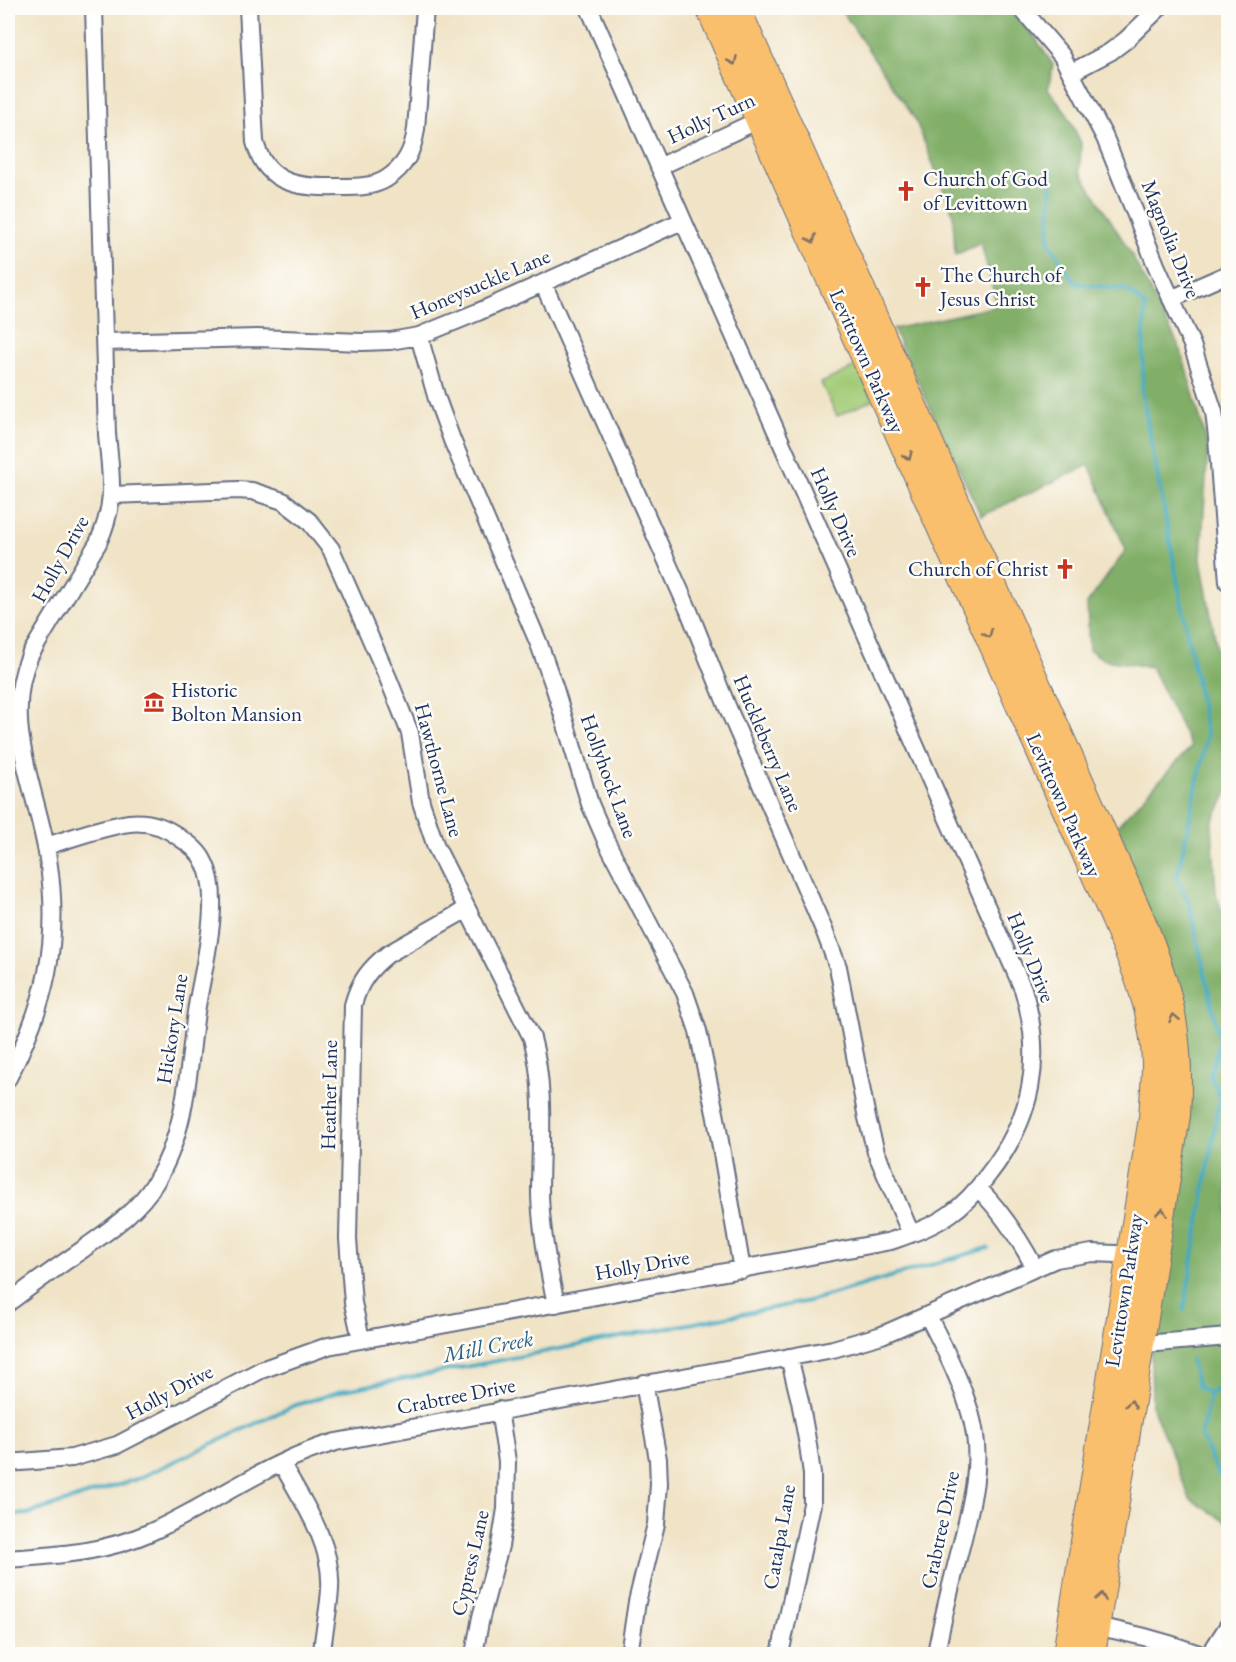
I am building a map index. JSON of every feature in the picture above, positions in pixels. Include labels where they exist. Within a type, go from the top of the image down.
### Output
[{"type":"main road","name":"Levittown Parkway","points":[[709,8],[1113,916],[1144,995],[1155,1060],[1152,1118],[1066,1654]]},
{"type":"main road","name":"Levittown Parkway","points":[[737,8],[1160,964],[1170,997],[1177,1034],[1179,1085],[1175,1132],[1092,1654]]},
{"type":"street","name":"Holly Drive","points":[[8,1078],[33,1027],[43,996],[50,959],[52,892],[46,846],[22,754],[17,717],[16,668],[30,655],[98,543],[107,524],[112,495],[107,434],[94,8]]},
{"type":"street","points":[[248,8],[255,142],[258,154],[267,168],[283,180],[300,186],[319,188],[373,185],[386,180],[409,157],[416,129],[425,8]]},
{"type":"street","name":"Holly Drive","points":[[8,1463],[72,1458],[106,1449],[136,1436],[261,1370],[302,1354],[361,1339],[891,1241],[936,1223],[950,1214],[978,1188],[998,1163],[1015,1136],[1027,1104],[1034,1051],[1030,1012],[1018,978],[588,8]]},
{"type":"street","name":"Magnolia Drive","points":[[1021,8],[1062,56],[1105,138],[1192,345],[1223,436],[1228,582]]},
{"type":"street","points":[[1071,72],[1110,52],[1159,8]]},
{"type":"street","name":"Holly Turn","points":[[659,167],[782,109]]},
{"type":"street","name":"Honeysuckle Lane","points":[[105,342],[256,338],[362,342],[390,341],[419,336],[682,221]]},
{"type":"street","points":[[1171,299],[1228,274]]},
{"type":"street","name":"Huckleberry Lane","points":[[543,283],[689,611],[727,706],[824,930],[838,967],[867,1118],[876,1152],[911,1234]]},
{"type":"street","name":"Hollyhock Lane","points":[[419,336],[437,399],[452,440],[539,644],[590,804],[607,843],[685,993],[698,1031],[716,1118],[742,1270]]},
{"type":"street","name":"Hawthorne Lane","points":[[112,495],[252,491],[283,501],[314,526],[331,549],[410,733],[421,802],[436,847],[532,1038],[537,1057],[541,1110],[540,1197],[546,1258],[556,1304]]},
{"type":"street","name":"Hickory Lane","points":[[8,1303],[115,1226],[134,1209],[155,1184],[165,1166],[180,1123],[210,930],[213,894],[206,864],[192,846],[171,831],[157,826],[130,823],[46,846]]},
{"type":"street","name":"Heather Lane","points":[[361,1339],[353,1303],[348,1239],[353,1005],[365,976],[377,962],[467,909]]},
{"type":"street","points":[[978,1188],[1006,1220],[1022,1243],[1035,1268]]},
{"type":"street","name":"Crabtree Drive","points":[[8,1559],[56,1556],[105,1548],[128,1541],[151,1532],[282,1464],[318,1447],[336,1442],[852,1344],[882,1335],[928,1316],[1056,1259],[1092,1253],[1155,1255]]},
{"type":"street","name":"Crabtree Drive","points":[[928,1316],[955,1372],[972,1418],[977,1465],[974,1493],[936,1654]]},
{"type":"street","points":[[1115,1348],[1228,1337]]},
{"type":"street","name":"Catalpa Lane","points":[[780,1654],[812,1504],[812,1474],[808,1445],[789,1357]]},
{"type":"street","points":[[629,1654],[637,1602],[656,1524],[659,1484],[658,1459],[644,1383]]},
{"type":"street","name":"Cypress Lane","points":[[474,1654],[481,1617],[500,1546],[506,1509],[507,1461],[499,1410]]},
{"type":"street","points":[[282,1464],[319,1532],[326,1553],[330,1589],[322,1654]]},
{"type":"street","points":[[1071,1623],[1170,1644],[1199,1654]]},
{"type":"street","points":[[1210,1654],[1228,1626]]},
{"type":"green space","points":[[840,8],[1006,8],[1030,30],[1053,65],[1048,89],[1066,112],[1081,143],[1080,171],[1129,250],[1181,350],[1208,447],[1201,559],[1228,713],[1228,791],[1212,823],[1216,893],[1228,931],[1228,1523],[1190,1499],[1152,1406],[1151,1354],[1178,1167],[1128,869],[1116,827],[1191,747],[1151,667],[1105,660],[1089,650],[1087,604],[1126,550],[1089,465],[981,516],[893,329],[997,306],[981,243],[955,255],[953,214],[915,119]]},
{"type":"green space","points":[[857,366],[873,400],[837,416],[821,383]]},
{"type":"waterway","points":[[1052,171],[1049,242],[1075,283],[1127,290],[1145,306],[1142,393],[1207,737],[1177,878],[1189,903],[1220,1041],[1210,1076],[1220,1097],[1184,1310]]},
{"type":"waterway","name":"Mill Creek","points":[[8,1515],[27,1514],[137,1479],[293,1406],[345,1390],[809,1301],[988,1248]]},
{"type":"waterway","points":[[1191,1360],[1198,1387],[1210,1394]]},
{"type":"waterway","points":[[1228,1382],[1210,1394],[1201,1436],[1218,1474],[1228,1481]]},
{"type":"place","name":"Church of God of Levittown","points":[[906,191]]},
{"type":"place","name":"The Church of Jesus Christ","points":[[923,287]]},
{"type":"place","name":"Church of Christ","points":[[1065,569]]},
{"type":"place","name":"Historic Bolton Mansion","points":[[154,702]]}]
